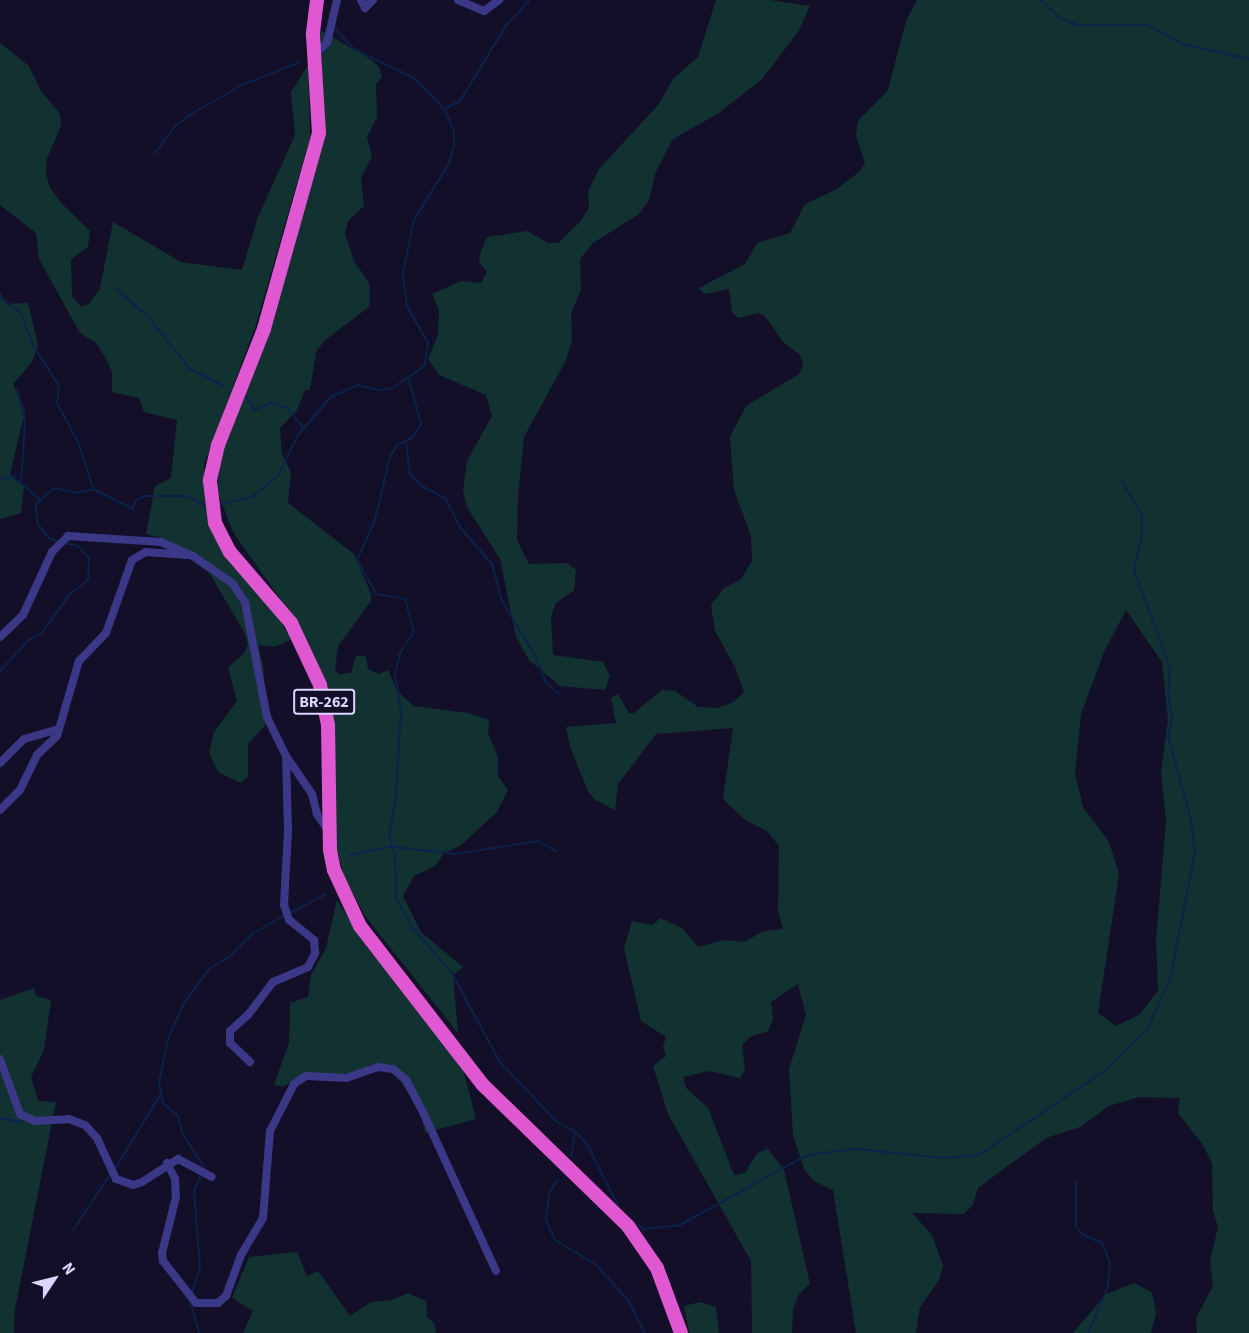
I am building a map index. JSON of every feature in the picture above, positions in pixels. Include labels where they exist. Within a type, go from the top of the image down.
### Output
[{"type":"highway","name":"BR-262","points":[[317,0],[315,54],[320,117],[315,151],[264,329],[218,445],[210,481],[211,506],[220,537],[291,623],[320,685],[328,725],[329,833],[334,870],[360,926],[483,1085],[628,1226],[657,1268],[681,1333]]},
{"type":"street","points":[[315,54],[327,43],[337,0]]},
{"type":"street","points":[[361,0],[365,8],[373,0]]},
{"type":"street","points":[[458,0],[484,11],[499,0]]},
{"type":"street","points":[[0,637],[23,615],[52,552],[68,536],[161,542],[193,556],[232,583],[245,602],[267,717],[286,756],[312,794],[317,814],[329,833]]},
{"type":"street","points":[[0,810],[20,790],[37,755],[54,742],[79,661],[106,633],[132,560],[146,552],[193,556]]},
{"type":"street","points":[[0,763],[24,739],[59,729]]},
{"type":"street","points":[[250,1062],[230,1043],[230,1031],[249,1015],[273,982],[308,967],[315,953],[314,940],[289,920],[284,905],[288,831],[286,756]]},
{"type":"street","points":[[0,1059],[20,1114],[35,1121],[69,1119],[85,1125],[97,1138],[116,1179],[132,1185],[142,1182],[167,1163],[178,1159],[212,1177]]},
{"type":"street","points":[[167,1163],[175,1179],[176,1197],[165,1239],[163,1261],[196,1303],[218,1303],[226,1296],[241,1255],[263,1218],[270,1131],[294,1083],[306,1076],[350,1077],[378,1067],[393,1069],[405,1080],[422,1110],[496,1271]]},
{"type":"green space","points":[[716,0],[770,0],[810,6],[798,32],[762,79],[719,113],[673,139],[656,171],[649,200],[639,214],[593,243],[580,259],[581,290],[571,313],[572,341],[565,362],[524,437],[518,495],[517,540],[529,564],[567,563],[576,570],[574,590],[556,603],[551,616],[553,655],[603,662],[610,676],[605,690],[560,686],[529,660],[516,637],[500,559],[467,507],[463,491],[467,461],[492,416],[486,395],[439,375],[428,359],[438,335],[439,310],[432,294],[461,281],[481,283],[487,272],[479,262],[480,254],[487,237],[527,231],[548,243],[558,243],[579,223],[589,208],[588,192],[599,169],[659,104],[673,79],[698,57]]},
{"type":"green space","points":[[917,0],[1249,0],[1249,1333],[1197,1333],[1196,1318],[1213,1286],[1210,1261],[1218,1227],[1213,1211],[1212,1163],[1203,1145],[1178,1113],[1180,1098],[1139,1097],[1109,1106],[1080,1127],[1046,1138],[978,1188],[973,1205],[964,1214],[912,1213],[932,1235],[943,1266],[939,1280],[920,1307],[916,1333],[856,1333],[833,1190],[814,1181],[804,1169],[793,1136],[789,1069],[806,1015],[798,984],[771,1002],[773,1019],[768,1031],[750,1037],[742,1045],[745,1070],[740,1078],[709,1071],[683,1077],[686,1088],[708,1108],[734,1175],[745,1173],[757,1153],[768,1149],[784,1170],[810,1284],[799,1294],[793,1309],[792,1333],[752,1333],[751,1261],[668,1114],[653,1066],[666,1056],[663,1047],[666,1037],[641,1021],[624,948],[632,921],[653,925],[660,918],[682,928],[698,947],[724,940],[744,942],[764,931],[783,929],[778,911],[779,846],[767,831],[745,820],[723,799],[733,728],[656,734],[618,784],[615,810],[595,800],[588,791],[570,747],[566,727],[616,723],[611,698],[618,694],[629,713],[634,713],[662,690],[675,691],[698,707],[717,708],[734,702],[744,692],[735,667],[715,631],[711,605],[723,589],[741,579],[752,561],[751,536],[734,490],[730,437],[746,406],[799,374],[803,365],[800,355],[783,342],[765,316],[758,313],[738,318],[732,312],[729,289],[705,294],[699,288],[745,264],[757,243],[790,233],[805,204],[835,190],[859,172],[865,163],[856,136],[858,121],[888,90],[906,21]],"holes":[[[1126,610],[1162,662],[1168,720],[1161,772],[1166,822],[1156,940],[1158,991],[1140,1014],[1116,1026],[1098,1013],[1119,874],[1109,842],[1083,807],[1075,773],[1081,714],[1104,652]]]},
{"type":"green space","points":[[320,30],[372,60],[379,67],[382,77],[376,84],[377,117],[367,137],[372,157],[361,177],[364,206],[348,221],[345,234],[354,261],[369,283],[370,297],[369,307],[324,341],[316,352],[310,390],[305,390],[297,410],[280,428],[282,455],[291,472],[288,503],[354,554],[371,594],[371,601],[338,646],[335,670],[339,674],[351,673],[356,656],[366,656],[368,669],[379,674],[388,670],[398,692],[414,706],[468,713],[489,720],[488,733],[498,757],[498,776],[508,790],[497,812],[460,846],[444,853],[435,866],[414,876],[403,896],[421,932],[463,967],[453,975],[458,1033],[365,916],[344,876],[335,843],[326,689],[302,630],[233,532],[218,493],[219,459],[325,132]]},
{"type":"green space","points":[[0,43],[29,66],[41,91],[60,114],[61,126],[47,158],[46,173],[50,188],[62,204],[90,231],[88,247],[71,259],[72,296],[81,307],[90,303],[100,288],[113,222],[181,262],[242,270],[258,217],[295,135],[291,92],[308,65],[310,138],[255,328],[204,464],[207,508],[292,639],[274,647],[258,645],[263,665],[267,723],[248,744],[248,776],[241,783],[218,772],[209,753],[214,732],[237,701],[228,668],[245,652],[248,644],[244,632],[210,574],[165,539],[146,534],[155,486],[171,478],[177,420],[144,412],[139,398],[112,392],[112,372],[105,357],[96,343],[80,333],[39,259],[36,233],[0,205]]},
{"type":"green space","points":[[0,293],[6,304],[28,303],[38,345],[32,362],[13,384],[25,411],[10,474],[24,487],[21,513],[0,519]]},
{"type":"green space","points":[[337,900],[368,948],[460,1058],[476,1119],[425,1133],[421,1113],[395,1073],[371,1068],[349,1074],[302,1076],[283,1087],[274,1085],[289,1043],[290,1003],[308,997],[311,975],[326,948]]},
{"type":"green space","points":[[34,988],[36,996],[51,1000],[44,1050],[31,1077],[38,1101],[56,1102],[15,1309],[14,1333],[0,1333],[0,1000]]},
{"type":"green space","points":[[297,1252],[307,1276],[318,1271],[350,1316],[371,1302],[392,1300],[408,1293],[426,1301],[427,1317],[434,1323],[436,1333],[243,1333],[253,1311],[232,1298],[249,1257]]},
{"type":"green space","points":[[1134,1283],[1152,1292],[1156,1313],[1151,1333],[1073,1333],[1106,1294]]},
{"type":"green space","points":[[700,1302],[716,1307],[719,1333],[689,1333],[684,1306]]},
{"type":"waterway","points":[[444,109],[460,101],[505,27],[529,0]]},
{"type":"waterway","points":[[1041,0],[1060,18],[1078,25],[1148,25],[1182,44],[1249,59]]},
{"type":"waterway","points":[[333,27],[354,49],[414,78],[444,109]]},
{"type":"waterway","points":[[323,52],[328,46]]},
{"type":"waterway","points":[[154,154],[175,126],[193,113],[242,85],[300,62]]},
{"type":"waterway","points":[[219,505],[252,497],[278,476],[298,435],[331,397],[358,385],[378,390],[393,388],[425,366],[428,343],[407,306],[403,273],[414,220],[449,163],[454,146],[454,131],[444,109]]},
{"type":"waterway","points":[[116,288],[149,318],[189,368],[224,386]]},
{"type":"waterway","points":[[0,297],[22,315],[33,345],[59,386],[57,403],[79,444],[93,489],[133,509],[136,500],[145,496],[187,496],[204,505]]},
{"type":"waterway","points":[[409,380],[421,424],[413,437],[397,445],[390,457],[375,520],[357,560],[377,594],[405,599],[414,632],[400,653],[395,674],[401,710],[396,796],[389,834],[395,857],[396,899],[414,930],[450,970],[500,1062],[556,1121],[576,1132],[588,1146],[618,1206]]},
{"type":"waterway","points":[[17,389],[25,421],[21,484]]},
{"type":"waterway","points":[[245,394],[255,410],[271,403],[287,408],[304,429]]},
{"type":"waterway","points":[[406,442],[410,474],[422,486],[445,498],[459,526],[492,564],[502,601],[536,657],[546,683],[559,694]]},
{"type":"waterway","points":[[0,479],[13,477],[39,499]]},
{"type":"waterway","points":[[632,1221],[644,1229],[680,1225],[803,1157],[822,1153],[857,1149],[944,1158],[979,1155],[1103,1072],[1147,1030],[1170,979],[1195,853],[1191,820],[1168,736],[1172,719],[1168,696],[1170,667],[1134,570],[1142,534],[1142,515],[1122,482]]},
{"type":"waterway","points":[[59,542],[49,538],[37,523],[36,504],[54,488],[77,493],[93,489]]},
{"type":"waterway","points":[[0,671],[29,640],[41,634],[70,594],[88,580],[89,559],[78,546],[64,543]]},
{"type":"waterway","points":[[394,847],[456,854],[538,841],[556,851]]},
{"type":"waterway","points":[[350,855],[393,846]]},
{"type":"waterway","points":[[290,913],[326,894]]},
{"type":"waterway","points":[[192,1293],[200,1267],[194,1191],[204,1167],[183,1135],[178,1116],[163,1103],[159,1082],[168,1039],[184,1003],[209,969],[229,957],[252,934],[285,915]]},
{"type":"waterway","points":[[115,1169],[160,1095]]},
{"type":"waterway","points":[[0,1118],[23,1122]]},
{"type":"waterway","points":[[571,1157],[575,1132]]},
{"type":"waterway","points":[[73,1230],[111,1173]]},
{"type":"waterway","points":[[558,1179],[549,1194],[546,1220],[555,1240],[595,1264],[628,1300],[645,1333]]},
{"type":"waterway","points":[[1076,1181],[1076,1226],[1082,1234],[1103,1244],[1110,1263],[1108,1287],[1088,1333]]},
{"type":"waterway","points":[[190,1301],[199,1333]]}]
